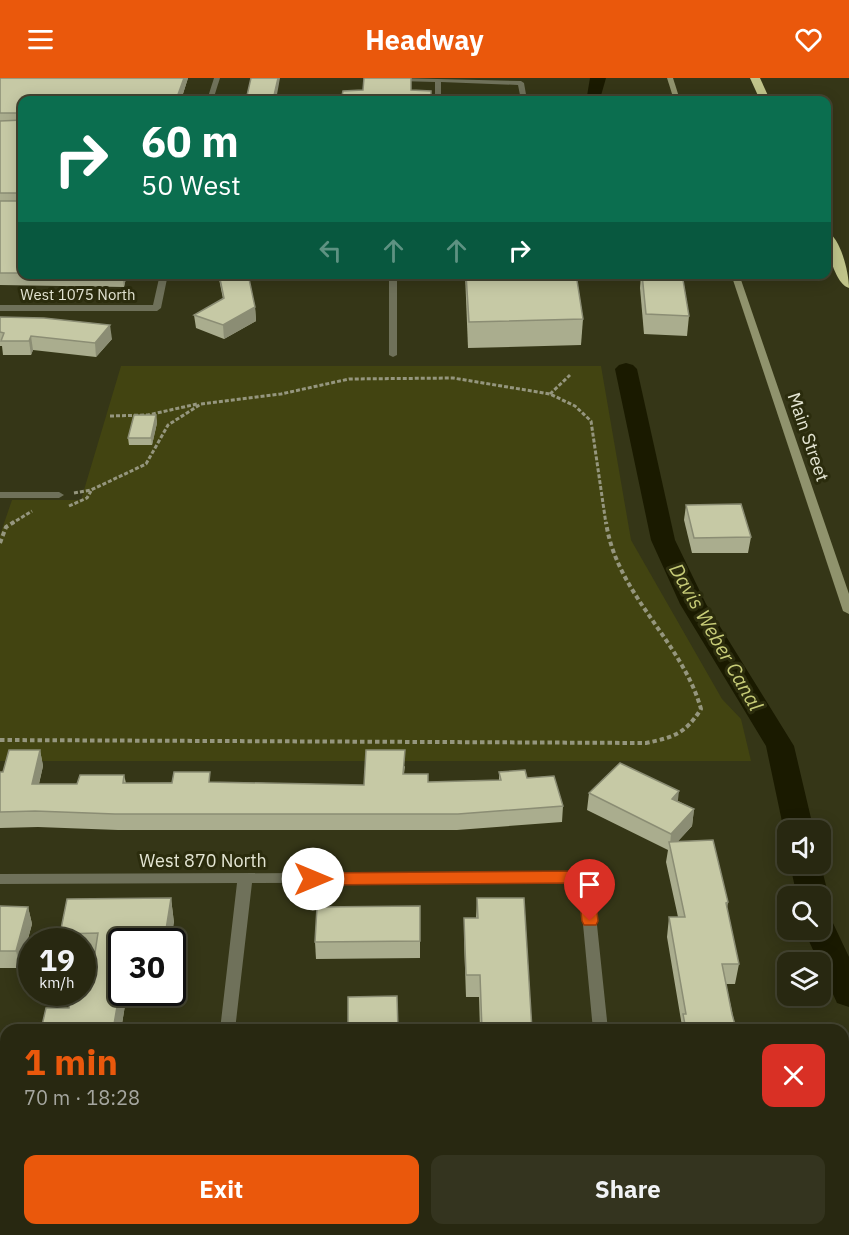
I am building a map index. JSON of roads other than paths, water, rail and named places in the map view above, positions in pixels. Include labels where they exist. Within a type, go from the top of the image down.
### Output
[{"type":"highway","points":[[755,78],[763,96]]},
{"type":"highway","points":[[831,246],[849,284]]},
{"type":"main road","points":[[670,78],[676,96]]},
{"type":"main road","name":"Main Street","points":[[737,279],[849,611]]},
{"type":"street","points":[[211,96],[217,78]]},
{"type":"street","name":"West 1075 North","points":[[0,308],[157,308],[163,279]]},
{"type":"street","points":[[0,495],[59,495]]},
{"type":"street","name":"West 870 North","points":[[0,879],[585,877],[601,1024]]},
{"type":"street","points":[[229,1024],[245,879]]},
{"type":"lane","points":[[386,79],[503,80],[521,83],[523,96]]},
{"type":"lane","points":[[438,81],[438,96]]},
{"type":"lane","points":[[393,279],[393,355]]},
{"type":"waterway","name":"Davis Weber Canal","points":[[595,96],[598,78]]},
{"type":"waterway","name":"Davis Weber Canal","points":[[626,369],[663,540],[693,604],[780,746],[797,820]]},
{"type":"waterway","name":"Davis Weber Canal","points":[[808,874],[811,886]]},
{"type":"waterway","name":"Davis Weber Canal","points":[[825,940],[849,994]]}]
